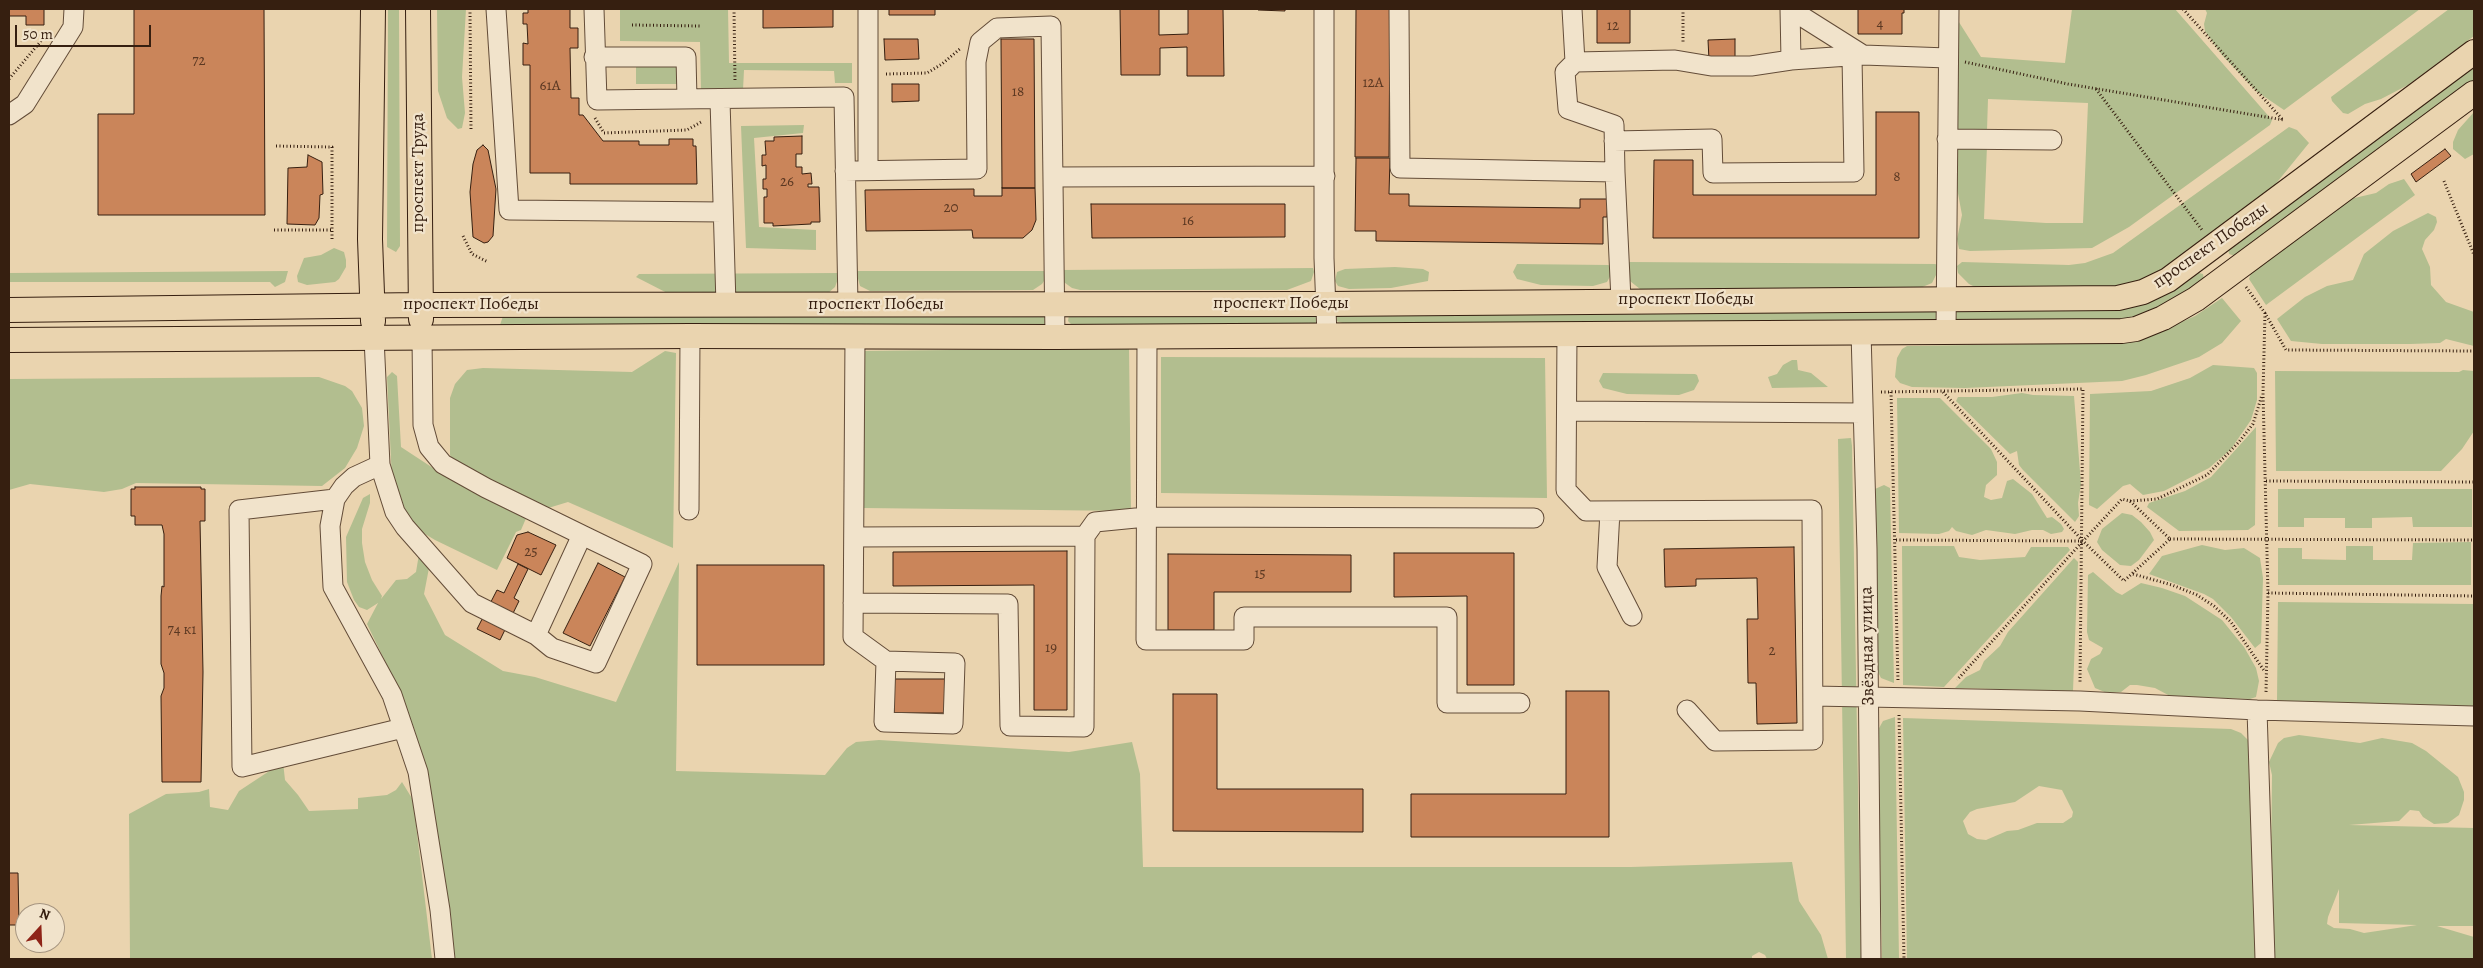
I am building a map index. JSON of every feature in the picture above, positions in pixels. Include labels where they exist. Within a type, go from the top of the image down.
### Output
[{"type":"main road","points":[[373,9],[370,238],[374,338]]},
{"type":"main road","name":"проспект Труда","points":[[418,9],[420,305],[422,338]]},
{"type":"main road","name":"проспект Победы","points":[[9,310],[420,305],[848,306],[2118,298],[2143,292],[2168,280],[2474,52]]},
{"type":"main road","name":"проспект Победы","points":[[9,340],[690,336],[1055,338],[1567,333],[2105,332],[2136,329],[2163,318],[2220,282],[2474,93]]},
{"type":"street","points":[[9,115],[25,104],[73,27],[74,9]]},
{"type":"street","points":[[496,9],[509,210],[723,212]]},
{"type":"street","points":[[594,9],[594,57],[597,100],[844,98],[848,306]]},
{"type":"street","points":[[868,9],[868,170]]},
{"type":"street","points":[[1324,9],[1324,176],[1327,335]]},
{"type":"street","points":[[1399,9],[1400,168],[1615,172]]},
{"type":"street","points":[[1572,9],[1576,62]]},
{"type":"street","points":[[1790,9],[1791,60]]},
{"type":"street","points":[[1790,9],[1858,55]]},
{"type":"street","points":[[1946,331],[1949,9]]},
{"type":"street","points":[[845,171],[976,169],[976,62],[980,42],[997,28],[1051,26],[1055,338]]},
{"type":"street","points":[[1614,141],[1712,139],[1713,173],[1854,172],[1858,55]]},
{"type":"street","points":[[1621,300],[1614,125],[1568,109],[1564,72],[1576,62],[1683,61],[1711,66],[1751,66],[1791,60],[1858,55],[1948,58]]},
{"type":"street","points":[[594,57],[686,57],[687,99]]},
{"type":"street","points":[[726,305],[723,212],[728,100]]},
{"type":"street","points":[[1947,139],[2052,140]]},
{"type":"street","points":[[1053,177],[1324,176]]},
{"type":"street","name":"Звёздная улица","points":[[1861,332],[1871,959]]},
{"type":"street","points":[[1567,333],[1566,490],[1586,511],[1812,510],[1813,740],[1716,740],[1687,710]]},
{"type":"street","points":[[689,510],[690,336]]},
{"type":"street","points":[[855,337],[853,637],[886,660],[955,663],[953,724],[884,722],[886,660]]},
{"type":"street","points":[[1147,337],[1146,640],[1244,640],[1244,617],[1448,617],[1447,703],[1520,703]]},
{"type":"street","points":[[374,338],[380,465],[388,496],[400,520],[472,604],[536,635],[552,648],[596,663],[642,564],[486,488],[443,464],[429,447],[423,425],[422,338]]},
{"type":"street","points":[[1567,412],[1863,414]]},
{"type":"street","points":[[380,465],[354,477],[344,486],[335,499],[330,526],[332,587],[392,695],[418,772],[440,910],[445,959]]},
{"type":"street","points":[[335,499],[239,510],[242,767],[403,728]]},
{"type":"street","points":[[1610,511],[1607,567],[1632,616]]},
{"type":"street","points":[[853,603],[1008,604],[1010,726],[1084,727],[1085,536],[1095,522],[1146,517],[1534,518]]},
{"type":"street","points":[[536,635],[582,535]]},
{"type":"street","points":[[854,538],[1085,536]]},
{"type":"street","points":[[1813,696],[2080,701],[2474,716]]},
{"type":"street","points":[[2262,709],[2265,959]]},
{"type":"path","points":[[470,9],[471,131]]},
{"type":"path","points":[[728,100],[734,9]]},
{"type":"path","points":[[1683,9],[1683,61]]},
{"type":"path","points":[[1948,58],[2096,89],[2284,120],[2183,9]]},
{"type":"path","points":[[632,25],[700,26]]},
{"type":"path","points":[[9,79],[46,35]]},
{"type":"path","points":[[867,75],[927,73],[942,64],[963,46]]},
{"type":"path","points":[[2096,89],[2206,234]]},
{"type":"path","points":[[276,146],[332,147],[332,239]]},
{"type":"path","points":[[2444,181],[2474,255]]},
{"type":"path","points":[[274,230],[332,230]]},
{"type":"path","points":[[463,236],[472,254],[488,262]]},
{"type":"path","points":[[2242,283],[2265,313],[2286,350],[2474,351]]},
{"type":"path","points":[[2262,709],[2266,673],[2268,593],[2263,393],[2265,313]]},
{"type":"path","points":[[1863,392],[2083,390],[2080,701]]},
{"type":"path","points":[[1891,392],[1896,540],[1904,959]]},
{"type":"path","points":[[1943,392],[2083,541],[2124,581],[2170,539],[2474,540]]},
{"type":"path","points":[[1941,697],[2122,499],[2130,501],[2157,498],[2207,475],[2232,450],[2253,424],[2263,393]]},
{"type":"path","points":[[2266,480],[2474,482]]},
{"type":"path","points":[[2130,501],[2170,539]]},
{"type":"path","points":[[1896,540],[2083,541]]},
{"type":"path","points":[[2133,574],[2172,584],[2214,606],[2231,622],[2266,673]]},
{"type":"path","points":[[2268,593],[2474,596]]},
{"type":"green space","points":[[388,9],[399,9],[400,246],[396,252],[387,247]]},
{"type":"green space","points":[[437,9],[466,9],[462,77],[465,113],[462,128],[458,129],[447,118],[438,91]]},
{"type":"green space","points":[[620,9],[728,9],[729,63],[852,63],[852,83],[835,83],[834,71],[744,70],[743,90],[701,92],[700,42],[620,41]]},
{"type":"green space","points":[[2072,9],[2175,9],[2272,120],[2270,125],[2129,227],[2092,248],[1970,251],[1959,249],[1957,239],[1962,215],[1957,188],[1957,146],[1987,146],[1984,219],[2083,223],[2088,103],[1988,99],[1987,130],[1957,129],[1957,19],[1981,57],[2065,63]]},
{"type":"green space","points":[[2205,9],[2420,9],[2284,110],[2256,91],[2222,55],[2205,31],[2204,24],[2207,13]]},
{"type":"green space","points":[[2449,9],[2474,9],[2474,36],[2408,85],[2381,99],[2365,104],[2348,114],[2343,113],[2332,101],[2331,97]]},
{"type":"green space","points":[[2474,65],[2474,80],[2235,256],[2229,254],[2228,248]]},
{"type":"green space","points":[[636,66],[679,66],[678,84],[636,84]]},
{"type":"green space","points":[[2474,112],[2474,154],[2465,159],[2453,149],[2453,142],[2458,130]]},
{"type":"green space","points":[[804,125],[803,133],[754,138],[759,227],[816,230],[816,250],[746,248],[741,126]]},
{"type":"green space","points":[[2289,127],[2297,130],[2309,143],[2274,186],[2151,277],[2121,286],[1979,289],[1969,284],[1958,273],[1957,266],[1962,262],[2069,265],[2085,263],[2113,253]]},
{"type":"green space","points":[[2404,179],[2415,195],[2266,305],[2249,279],[2251,273],[2350,199],[2376,193],[2389,184]]},
{"type":"green space","points":[[2428,213],[2436,217],[2437,222],[2434,230],[2425,240],[2422,249],[2430,267],[2431,285],[2446,302],[2474,312],[2474,346],[2446,339],[2440,343],[2410,344],[2322,344],[2291,341],[2277,319],[2305,297],[2327,286],[2353,280],[2364,254],[2393,231]]},
{"type":"green space","points":[[334,248],[344,252],[346,260],[346,267],[339,279],[335,282],[307,285],[298,282],[297,276],[304,258],[321,255]]},
{"type":"green space","points":[[1630,262],[1935,264],[1938,265],[1939,269],[1932,283],[1920,288],[1640,289],[1625,277],[1626,264]]},
{"type":"green space","points":[[1517,264],[1608,265],[1611,266],[1613,271],[1607,282],[1593,286],[1541,285],[1517,279],[1513,272]]},
{"type":"green space","points":[[1395,267],[1423,269],[1429,272],[1428,281],[1391,288],[1349,289],[1338,286],[1335,281],[1337,272],[1345,269]]},
{"type":"green space","points":[[1313,268],[1314,272],[1311,281],[1287,290],[1080,290],[1072,288],[1061,280],[1062,270]]},
{"type":"green space","points":[[288,271],[285,282],[275,287],[270,282],[9,282],[9,273]]},
{"type":"green space","points":[[856,271],[1046,271],[1046,278],[1042,284],[1033,290],[870,291],[860,286]]},
{"type":"green space","points":[[2195,272],[2203,274],[2204,280],[2180,298],[2130,318],[2090,321],[1960,321],[1956,320],[1955,316],[1957,309],[2091,311],[2121,308]]},
{"type":"green space","points":[[840,273],[835,287],[827,294],[673,296],[636,277],[639,274]]},
{"type":"green space","points":[[2222,298],[2241,321],[2222,343],[2199,357],[2122,381],[1965,388],[1912,387],[1900,383],[1895,377],[1897,358],[1902,349],[1907,346],[2106,343],[2166,329],[2195,316]]},
{"type":"green space","points":[[1933,310],[1938,312],[1938,319],[1935,321],[1346,324],[1336,321],[1335,314]]},
{"type":"green space","points":[[1044,313],[1049,319],[1045,326],[501,327],[500,325],[503,316]]},
{"type":"green space","points":[[1069,315],[1317,315],[1318,318],[1315,324],[1073,326],[1068,321]]},
{"type":"green space","points":[[1129,348],[1131,511],[863,508],[861,351]]},
{"type":"green space","points":[[665,351],[676,353],[673,548],[568,502],[545,509],[453,461],[450,455],[450,398],[455,384],[467,370],[483,368],[632,372]]},
{"type":"green space","points":[[1161,357],[1545,358],[1547,498],[1161,493]]},
{"type":"green space","points":[[1792,360],[1797,360],[1798,370],[1811,373],[1828,387],[1772,388],[1768,377],[1777,374],[1783,365]]},
{"type":"green space","points":[[2213,365],[2254,368],[2257,373],[2257,400],[2251,420],[2231,449],[2209,468],[2164,491],[2143,495],[2130,484],[2123,486],[2097,509],[2089,505],[2090,394],[2151,391],[2190,378]]},
{"type":"green space","points":[[2463,370],[2474,371],[2474,431],[2462,449],[2441,471],[2276,471],[2275,371],[2459,372]]},
{"type":"green space","points":[[392,372],[397,376],[401,447],[433,468],[527,516],[521,530],[516,532],[497,570],[420,531],[408,520],[401,507],[392,480],[387,377]]},
{"type":"green space","points":[[1603,373],[1695,374],[1699,381],[1694,390],[1679,395],[1627,394],[1603,388],[1599,381]]},
{"type":"green space","points":[[319,377],[345,386],[352,391],[362,408],[364,426],[357,448],[345,468],[322,486],[136,483],[122,489],[104,492],[30,484],[9,490],[9,379]]},
{"type":"green space","points":[[2022,393],[2074,396],[2081,484],[2078,503],[2079,516],[2075,522],[2023,470],[2019,465],[2017,451],[2010,454],[1956,401],[1958,397],[1992,397]]},
{"type":"green space","points":[[1897,398],[1940,398],[1991,449],[1997,462],[1997,475],[1986,485],[1984,497],[1991,500],[2002,498],[2007,481],[2013,479],[2032,494],[2047,518],[2052,517],[2061,524],[2064,529],[2062,532],[2051,534],[2043,530],[2032,530],[2015,534],[1986,530],[1972,535],[1956,531],[1952,527],[1949,531],[1939,534],[1899,533]]},
{"type":"green space","points":[[2256,427],[2255,525],[2248,530],[2179,531],[2147,507],[2149,503],[2185,491],[2211,477]]},
{"type":"green space","points":[[1851,438],[1861,959],[1846,959],[1838,439]]},
{"type":"green space","points":[[1884,485],[1890,488],[1894,683],[1881,678],[1876,668],[1875,489]]},
{"type":"green space","points":[[2278,489],[2472,489],[2472,527],[2413,527],[2412,517],[2372,518],[2372,528],[2345,528],[2345,518],[2304,518],[2304,527],[2278,527]]},
{"type":"green space","points":[[370,494],[370,503],[362,529],[362,543],[365,562],[372,580],[382,596],[381,599],[396,580],[407,579],[416,572],[419,554],[429,568],[424,594],[445,635],[503,671],[535,677],[616,702],[679,562],[676,771],[825,775],[847,748],[856,742],[879,740],[1069,752],[1132,742],[1140,774],[1143,867],[1631,867],[1792,862],[1799,901],[1821,935],[1828,959],[1767,959],[1765,955],[1759,952],[1752,956],[1752,959],[452,959],[395,682],[367,624],[378,603],[367,610],[359,607],[347,582],[346,537],[363,498]]},
{"type":"green space","points":[[2122,513],[2132,515],[2141,522],[2154,540],[2139,560],[2131,566],[2120,565],[2102,550],[2097,542],[2102,529]]},
{"type":"green space","points":[[2471,542],[2471,585],[2278,585],[2278,548],[2302,548],[2302,559],[2346,560],[2346,546],[2373,546],[2373,560],[2412,560],[2413,543]]},
{"type":"green space","points":[[2202,545],[2225,550],[2244,548],[2260,558],[2263,578],[2261,643],[2255,648],[2231,617],[2213,599],[2149,574],[2162,556]]},
{"type":"green space","points":[[1902,546],[1954,546],[1959,557],[1980,560],[2025,557],[2031,547],[2068,547],[2070,550],[1944,687],[1903,685]]},
{"type":"green space","points":[[2074,558],[2078,562],[2073,691],[1955,688],[1966,677],[1980,670],[1984,661],[2000,646],[2008,632]]},
{"type":"green space","points":[[2093,572],[2122,595],[2141,583],[2162,588],[2185,596],[2222,620],[2244,647],[2256,668],[2259,681],[2256,697],[2250,699],[2170,696],[2155,688],[2137,685],[2130,685],[2121,692],[2107,693],[2095,688],[2087,669],[2091,659],[2100,654],[2103,648],[2089,640],[2087,632],[2088,575]]},
{"type":"green space","points":[[2278,602],[2474,604],[2474,707],[2277,701]]},
{"type":"green space","points":[[1895,717],[1899,959],[1882,959],[1878,730],[1883,721]]},
{"type":"green space","points":[[1903,718],[2231,729],[2241,733],[2250,742],[2260,959],[1907,959]],"holes":[[[2039,786],[2062,790],[2073,812],[2072,817],[2063,823],[2037,823],[2018,830],[2007,831],[1986,840],[1977,839],[1968,834],[1963,821],[1970,812],[2015,802]]]},
{"type":"green space","points":[[2299,735],[2360,743],[2382,738],[2412,743],[2426,751],[2458,777],[2464,792],[2464,800],[2459,815],[2448,823],[2434,824],[2423,817],[2419,811],[2410,810],[2399,821],[2349,825],[2474,828],[2474,926],[2437,926],[2474,937],[2474,959],[2275,959],[2271,869],[2272,775],[2269,762],[2278,743],[2284,738]],"holes":[[[2339,889],[2339,923],[2417,925],[2364,933],[2350,929],[2334,928],[2327,924]]]},
{"type":"green space","points":[[283,762],[285,780],[309,811],[358,809],[358,798],[387,795],[396,790],[402,782],[413,800],[432,959],[130,959],[129,814],[166,794],[199,792],[209,789],[210,807],[228,810],[239,791]]},
{"type":"building","points":[[9,9],[44,9],[44,25],[26,25],[26,16],[9,16]]},
{"type":"building","points":[[134,9],[264,9],[265,215],[98,215],[98,114],[134,114]]},
{"type":"building","points":[[528,9],[570,9],[570,28],[578,28],[578,48],[570,48],[571,98],[579,98],[579,115],[583,115],[603,141],[639,141],[639,145],[669,145],[669,139],[693,139],[693,146],[696,146],[697,184],[570,184],[570,173],[530,173],[530,65],[523,65],[523,43],[528,44],[527,24],[523,24],[523,13],[528,13]]},
{"type":"building","points":[[763,9],[833,9],[833,27],[763,28]]},
{"type":"building","points":[[889,9],[935,9],[935,15],[889,15]]},
{"type":"building","points":[[1120,9],[1159,9],[1159,35],[1188,34],[1188,9],[1223,9],[1224,76],[1187,76],[1187,47],[1160,48],[1160,75],[1121,75]]},
{"type":"building","points":[[1285,9],[1285,11],[1258,10]]},
{"type":"building","points":[[1356,9],[1390,9],[1389,157],[1355,157]]},
{"type":"building","points":[[1597,9],[1630,9],[1630,43],[1597,43]]},
{"type":"building","points":[[1858,9],[1904,9],[1904,13],[1902,13],[1902,34],[1858,34]]},
{"type":"building","points":[[884,39],[918,39],[919,59],[885,60]]},
{"type":"building","points":[[1001,39],[1034,39],[1035,188],[1002,188]]},
{"type":"building","points":[[1735,39],[1735,59],[1709,60],[1708,40]]},
{"type":"building","points":[[892,84],[919,84],[919,101],[892,102]]},
{"type":"building","points":[[1876,112],[1919,112],[1919,238],[1653,238],[1654,160],[1693,160],[1693,195],[1876,195]]},
{"type":"building","points":[[802,136],[802,154],[796,154],[796,167],[802,167],[802,174],[811,173],[812,184],[808,184],[808,187],[819,187],[820,222],[773,226],[773,223],[764,223],[764,197],[767,197],[767,189],[763,189],[763,179],[766,179],[766,165],[762,166],[762,155],[766,155],[765,141],[774,141],[774,137]]},
{"type":"building","points":[[483,145],[488,150],[496,189],[493,236],[488,242],[484,243],[473,237],[470,192],[473,164],[477,150]]},
{"type":"building","points":[[2445,149],[2451,156],[2416,182],[2411,174]]},
{"type":"building","points":[[308,155],[322,162],[323,194],[320,195],[319,218],[315,225],[287,224],[288,168],[307,167]]},
{"type":"building","points":[[1356,158],[1390,158],[1389,194],[1409,194],[1409,206],[1580,208],[1580,199],[1608,199],[1607,217],[1603,217],[1603,244],[1376,241],[1376,231],[1355,231]]},
{"type":"building","points":[[1002,188],[1035,188],[1036,220],[1032,230],[1023,238],[973,238],[972,230],[866,231],[865,190],[974,189],[974,196],[1002,196]]},
{"type":"building","points":[[1091,204],[1285,204],[1285,237],[1092,238]]},
{"type":"building","points":[[135,487],[201,487],[201,489],[205,489],[205,521],[200,521],[203,672],[201,782],[162,782],[161,696],[164,688],[164,673],[161,664],[161,596],[162,586],[164,587],[164,534],[162,525],[135,525],[135,516],[131,516],[131,489],[135,489]]},
{"type":"building","points":[[528,532],[556,545],[541,575],[507,558],[517,535]]},
{"type":"building","points":[[1794,547],[1797,723],[1757,724],[1756,683],[1748,683],[1747,619],[1758,619],[1757,578],[1696,579],[1696,586],[1665,587],[1664,549]]},
{"type":"building","points":[[1067,551],[1067,710],[1034,710],[1034,585],[893,586],[893,552]]},
{"type":"building","points":[[1394,553],[1514,553],[1514,685],[1467,685],[1467,596],[1394,597]]},
{"type":"building","points":[[1168,554],[1351,555],[1351,592],[1214,592],[1214,630],[1168,630]]},
{"type":"building","points":[[598,563],[625,577],[590,646],[563,633]]},
{"type":"building","points":[[518,564],[528,569],[514,598],[519,601],[500,640],[477,629],[497,590],[504,593]]},
{"type":"building","points":[[697,565],[824,565],[824,665],[697,665]]},
{"type":"building","points":[[894,679],[949,679],[948,713],[894,713]]},
{"type":"building","points":[[1566,691],[1609,691],[1609,837],[1411,837],[1411,794],[1566,794]]},
{"type":"building","points":[[1173,694],[1217,694],[1217,789],[1363,789],[1363,832],[1173,831]]},
{"type":"building","points":[[9,873],[18,873],[19,903],[15,903],[15,925],[9,925]]}]
